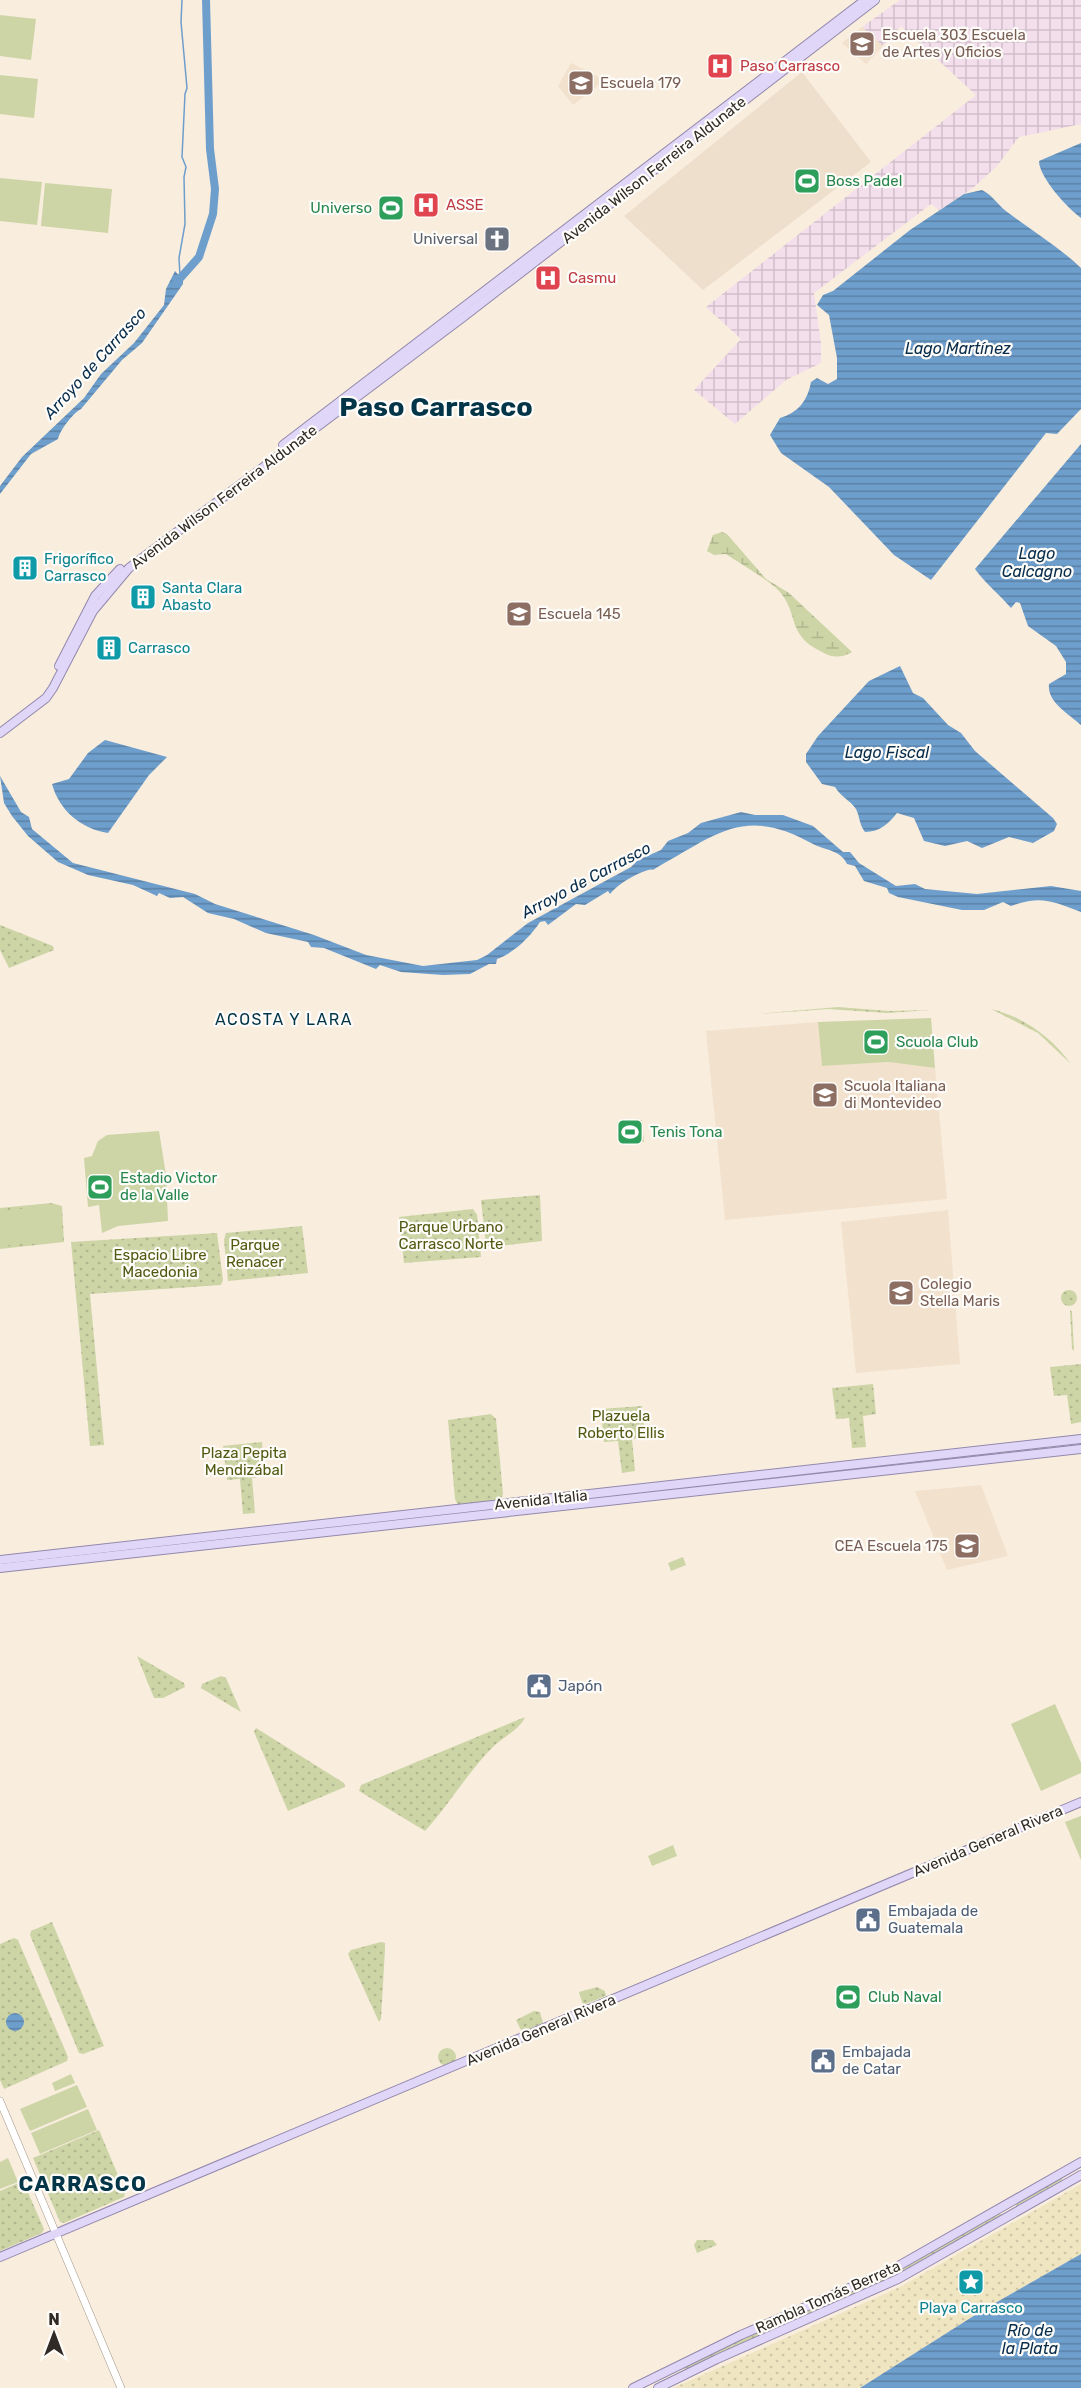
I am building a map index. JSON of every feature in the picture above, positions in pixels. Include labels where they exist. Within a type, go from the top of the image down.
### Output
[{"type":"main road","name":"Avenida Wilson Ferreira Aldunate","points":[[40,701],[92,602],[126,563],[449,320],[865,0]]},
{"type":"main road","name":"Avenida Wilson Ferreira Aldunate","points":[[0,733],[46,698],[60,677],[93,611],[129,568],[488,297],[875,0]]},
{"type":"main road","name":"Avenida Italia","points":[[100,1553],[133,1545],[1081,1439]]},
{"type":"main road","name":"Avenida Italia","points":[[0,1560],[100,1553],[1081,1449]]},
{"type":"main road","points":[[0,1568],[67,1561],[100,1553]]},
{"type":"main road","name":"Avenida General Rivera","points":[[0,2258],[1081,1802]]},
{"type":"main road","name":"Rambla Tomás Berreta","points":[[633,2388],[741,2335],[893,2269],[1081,2162]]},
{"type":"main road","name":"Rambla Tomás Berreta","points":[[658,2388],[717,2359],[898,2280],[1081,2175]]},
{"type":"street","points":[[0,2101],[121,2388]]},
{"type":"shaded area","points":[[900,0],[1081,0],[1081,124],[1019,137],[997,166],[973,188],[939,210],[931,204],[814,293],[821,343],[821,363],[786,380],[735,424],[694,390],[741,339],[706,307],[976,95],[901,26],[883,46],[862,27]]},
{"type":"shaded area","name":"Escuela 303 Escuela de Artes y Oficios","points":[[862,27],[883,46],[866,64],[842,43]]},
{"type":"shaded area","name":"Escuela 179","points":[[571,63],[605,80],[573,105],[558,86]]},
{"type":"shaded area","points":[[802,72],[871,162],[703,290],[624,216]]},
{"type":"shaded area","name":"Escuela 145","points":[[524,601],[532,608],[516,626],[508,619]]},
{"type":"shaded area","name":"Scuola Italiana di Montevideo","points":[[818,1022],[822,1066],[889,1062],[935,1068],[947,1199],[725,1220],[706,1031]]},
{"type":"shaded area","name":"Colegio Stella Maris","points":[[948,1210],[960,1364],[856,1373],[841,1222]]},
{"type":"shaded area","points":[[981,1485],[1008,1556],[947,1570],[915,1491]]},
{"type":"green space","points":[[0,15],[36,19],[31,60],[0,56]]},
{"type":"green space","points":[[0,75],[38,79],[34,118],[0,114]]},
{"type":"green space","points":[[0,178],[42,182],[37,225],[0,221]]},
{"type":"green space","points":[[45,183],[112,189],[108,233],[41,226]]},
{"type":"green space","points":[[722,532],[727,534],[766,579],[789,593],[852,652],[833,656],[810,645],[798,631],[785,599],[779,591],[726,554],[714,555],[707,551],[713,535]]},
{"type":"green space","points":[[0,925],[53,946],[54,950],[9,968],[0,950]]},
{"type":"green space","points":[[838,1007],[889,1011],[931,1010],[887,1013],[828,1009],[757,1014]]},
{"type":"green space","points":[[991,1009],[1015,1017],[1036,1029],[1055,1045],[1071,1064],[1038,1033]]},
{"type":"green space","name":"Scuola Club","points":[[931,1018],[935,1068],[889,1062],[822,1066],[818,1022]]},
{"type":"green space","name":"Tenis Tona","points":[[642,1120],[644,1142],[619,1144],[617,1122]]},
{"type":"green space","points":[[159,1131],[166,1175],[168,1221],[118,1226],[102,1233],[99,1205],[88,1207],[84,1158],[92,1156],[98,1141],[107,1135]]},
{"type":"green space","points":[[540,1195],[542,1241],[491,1247],[486,1245],[481,1200]]},
{"type":"green space","points":[[51,1203],[62,1206],[64,1242],[0,1249],[0,1208]]},
{"type":"green space","points":[[59,1205],[63,1240],[0,1246],[0,1211]]},
{"type":"green space","name":"Parque Urbano Carrasco Norte","points":[[473,1209],[477,1215],[481,1257],[404,1263],[399,1217]]},
{"type":"green space","name":"Parque Renacer","points":[[302,1226],[308,1273],[228,1281],[224,1240],[226,1233]]},
{"type":"green space","name":"Espacio Libre Macedonia","points":[[217,1233],[223,1280],[221,1285],[90,1294],[104,1445],[90,1446],[71,1242]]},
{"type":"green space","points":[[1069,1290],[1075,1292],[1077,1298],[1075,1304],[1069,1306],[1063,1304],[1061,1298],[1063,1292]]},
{"type":"green space","points":[[1070,1310],[1072,1312],[1074,1351],[1072,1349]]},
{"type":"green space","points":[[1081,1364],[1081,1422],[1071,1424],[1067,1395],[1054,1396],[1050,1367]]},
{"type":"green space","points":[[873,1384],[876,1414],[863,1416],[866,1447],[852,1448],[849,1418],[836,1419],[832,1388]]},
{"type":"green space","name":"Plazuela Roberto Ellis","points":[[642,1406],[645,1437],[632,1439],[635,1471],[622,1473],[618,1441],[604,1442],[601,1409]]},
{"type":"green space","points":[[491,1414],[496,1419],[503,1494],[501,1500],[458,1505],[455,1499],[448,1420]]},
{"type":"green space","name":"Plaza Pepita Mendizábal","points":[[262,1442],[265,1476],[252,1478],[255,1513],[243,1514],[240,1479],[227,1480],[223,1446]]},
{"type":"green space","points":[[1081,1444],[1081,1447],[907,1464],[908,1462]]},
{"type":"green space","points":[[888,1464],[889,1467],[473,1513],[472,1511]]},
{"type":"green space","points":[[683,1557],[686,1565],[671,1571],[668,1563]]},
{"type":"green space","points":[[137,1656],[184,1683],[185,1687],[163,1698],[154,1698]]},
{"type":"green space","points":[[221,1676],[226,1678],[241,1712],[201,1688],[202,1684]]},
{"type":"green space","points":[[1055,1704],[1081,1763],[1081,1773],[1041,1791],[1011,1724]]},
{"type":"green space","points":[[525,1717],[516,1729],[485,1755],[425,1831],[359,1791],[361,1785]]},
{"type":"green space","points":[[256,1728],[344,1783],[345,1787],[288,1811],[254,1732]]},
{"type":"green space","points":[[1081,1816],[1081,1860],[1065,1822]]},
{"type":"green space","points":[[673,1845],[677,1856],[652,1866],[648,1856]]},
{"type":"green space","points":[[52,1922],[104,2046],[83,2054],[79,2053],[30,1935],[31,1931]]},
{"type":"green space","points":[[14,1938],[18,1940],[68,2057],[67,2061],[4,2089],[0,2080],[0,1944]]},
{"type":"green space","points":[[385,1943],[385,1949],[379,2022],[348,1954],[351,1950]]},
{"type":"green space","points":[[597,1987],[605,1991],[606,1996],[583,2005],[579,1992]]},
{"type":"green space","points":[[534,2011],[540,2012],[543,2023],[522,2032],[516,2020]]},
{"type":"green space","points":[[447,2048],[453,2051],[456,2057],[453,2063],[447,2066],[441,2063],[438,2057],[441,2051]]},
{"type":"green space","points":[[71,2074],[75,2083],[55,2091],[52,2083]]},
{"type":"green space","points":[[77,2085],[87,2107],[30,2131],[20,2109]]},
{"type":"green space","points":[[88,2109],[97,2130],[40,2154],[31,2133]]},
{"type":"green space","points":[[99,2130],[125,2192],[124,2197],[64,2223],[60,2222],[33,2158]]},
{"type":"green space","points":[[8,2158],[18,2182],[0,2189],[0,2162]]},
{"type":"green space","points":[[1061,2177],[1063,2181],[1018,2207],[1016,2205]]},
{"type":"green space","points":[[23,2181],[44,2229],[42,2233],[0,2251],[0,2191]]},
{"type":"green space","points":[[998,2213],[1003,2215],[904,2272],[901,2270]]},
{"type":"green space","points":[[697,2240],[713,2240],[717,2245],[697,2253],[694,2245]]},
{"type":"green space","points":[[886,2276],[888,2280],[796,2320],[793,2319],[794,2316]]},
{"type":"green space","points":[[776,2324],[780,2327],[778,2329],[686,2369],[682,2368],[684,2364]]},
{"type":"sand","name":"Playa Carrasco","points":[[1081,2184],[1081,2254],[983,2310],[860,2388],[673,2388],[900,2287]]},
{"type":"water","points":[[1081,143],[1081,218],[1069,208],[1049,184],[1040,168],[1039,161]]},
{"type":"water","name":"Lago Martínez","points":[[982,190],[1081,268],[1081,409],[1057,434],[1046,433],[931,580],[894,555],[829,487],[781,453],[770,435],[780,418],[792,413],[801,405],[811,382],[817,378],[828,384],[837,379],[837,358],[829,315],[817,305],[823,295],[833,291],[910,230],[964,194]]},
{"type":"water","points":[[175,271],[183,280],[183,284],[142,343],[122,360],[71,418],[58,439],[31,454],[0,494],[0,486],[22,457],[84,398],[101,374],[134,343],[164,305],[166,289]]},
{"type":"water","name":"Lago Calcagno","points":[[1081,444],[1081,725],[1059,707],[1049,690],[1049,684],[1066,674],[1066,662],[1056,646],[1028,626],[1020,603],[1016,602],[1011,608],[975,569]]},
{"type":"water","name":"Lago Fiscal","points":[[900,666],[913,693],[923,698],[948,725],[961,733],[975,751],[1053,818],[1057,824],[1054,831],[1033,843],[1009,837],[982,848],[967,841],[945,846],[924,841],[914,818],[897,813],[884,826],[865,832],[854,806],[835,787],[822,784],[806,762],[806,754],[818,736],[869,681]]},
{"type":"water","points":[[105,740],[167,757],[149,775],[108,833],[80,823],[72,817],[60,802],[52,784],[69,779],[88,753]]},
{"type":"water","points":[[0,776],[21,812],[29,817],[32,829],[73,863],[195,894],[215,904],[314,935],[366,955],[423,966],[477,960],[487,955],[528,923],[631,867],[638,860],[661,850],[668,841],[688,833],[701,823],[741,812],[755,815],[783,815],[813,826],[843,852],[850,852],[859,863],[896,886],[915,884],[925,889],[977,894],[1051,886],[1081,891],[1081,912],[1039,900],[1011,906],[1003,902],[984,910],[962,910],[898,897],[889,893],[887,888],[864,881],[855,866],[847,864],[837,853],[789,832],[768,827],[749,826],[731,829],[714,836],[653,870],[632,877],[610,894],[608,891],[585,905],[576,904],[548,925],[545,921],[540,922],[521,944],[497,959],[496,964],[489,964],[470,974],[401,972],[380,965],[376,969],[324,948],[311,947],[308,942],[266,933],[234,919],[208,913],[183,897],[170,898],[159,893],[157,896],[133,885],[88,875],[58,862],[28,836],[12,816],[4,803]]},
{"type":"water","points":[[15,2013],[21,2016],[24,2022],[21,2028],[15,2031],[9,2028],[6,2022],[9,2016]]},
{"type":"water","name":"Río de la Plata","points":[[1081,2254],[1081,2388],[860,2388],[983,2310]]},
{"type":"waterway","points":[[180,276],[179,258],[185,224],[184,177],[186,167],[182,157],[187,88],[181,22],[182,0]]},
{"type":"waterway","name":"Arroyo de Carrasco","points":[[175,284],[199,257],[213,214],[215,189],[210,149],[206,0]]},
{"type":"place","name":"Escuela 303 Escuela de Artes y Oficios","points":[[862,44]]},
{"type":"place","name":"Paso Carrasco","points":[[720,66]]},
{"type":"place","name":"Escuela 179","points":[[581,83]]},
{"type":"place","name":"Boss Padel","points":[[807,181]]},
{"type":"place","name":"ASSE","points":[[426,205]]},
{"type":"place","name":"Universo","points":[[391,208]]},
{"type":"place","name":"Universal","points":[[497,239]]},
{"type":"place","name":"Casmu","points":[[548,278]]},
{"type":"place","name":"Frigorífico Carrasco","points":[[25,568]]},
{"type":"place","name":"Santa Clara Abasto","points":[[143,597]]},
{"type":"place","name":"Escuela 145","points":[[519,614]]},
{"type":"place","name":"Carrasco","points":[[109,648]]},
{"type":"place","name":"Scuola Club","points":[[876,1042]]},
{"type":"place","name":"Scuola Italiana di Montevideo","points":[[825,1095]]},
{"type":"place","name":"Tenis Tona","points":[[630,1132]]},
{"type":"place","name":"Estadio Victor de la Valle","points":[[100,1187]]},
{"type":"place","name":"Colegio Stella Maris","points":[[901,1293]]},
{"type":"place","name":"CEA Escuela 175","points":[[967,1546]]},
{"type":"place","name":"Japón","points":[[539,1686]]},
{"type":"place","name":"Embajada de Guatemala","points":[[868,1920]]},
{"type":"place","name":"Club Naval","points":[[848,1997]]},
{"type":"place","name":"Embajada de Catar","points":[[823,2061]]},
{"type":"place","name":"Playa Carrasco","points":[[971,2282]]},
{"type":"district","name":"Paso Carrasco","points":[[436,407]]},
{"type":"district","name":"ACOSTA Y LARA","points":[[284,1019]]},
{"type":"district","name":"CARRASCO","points":[[83,2183]]}]
